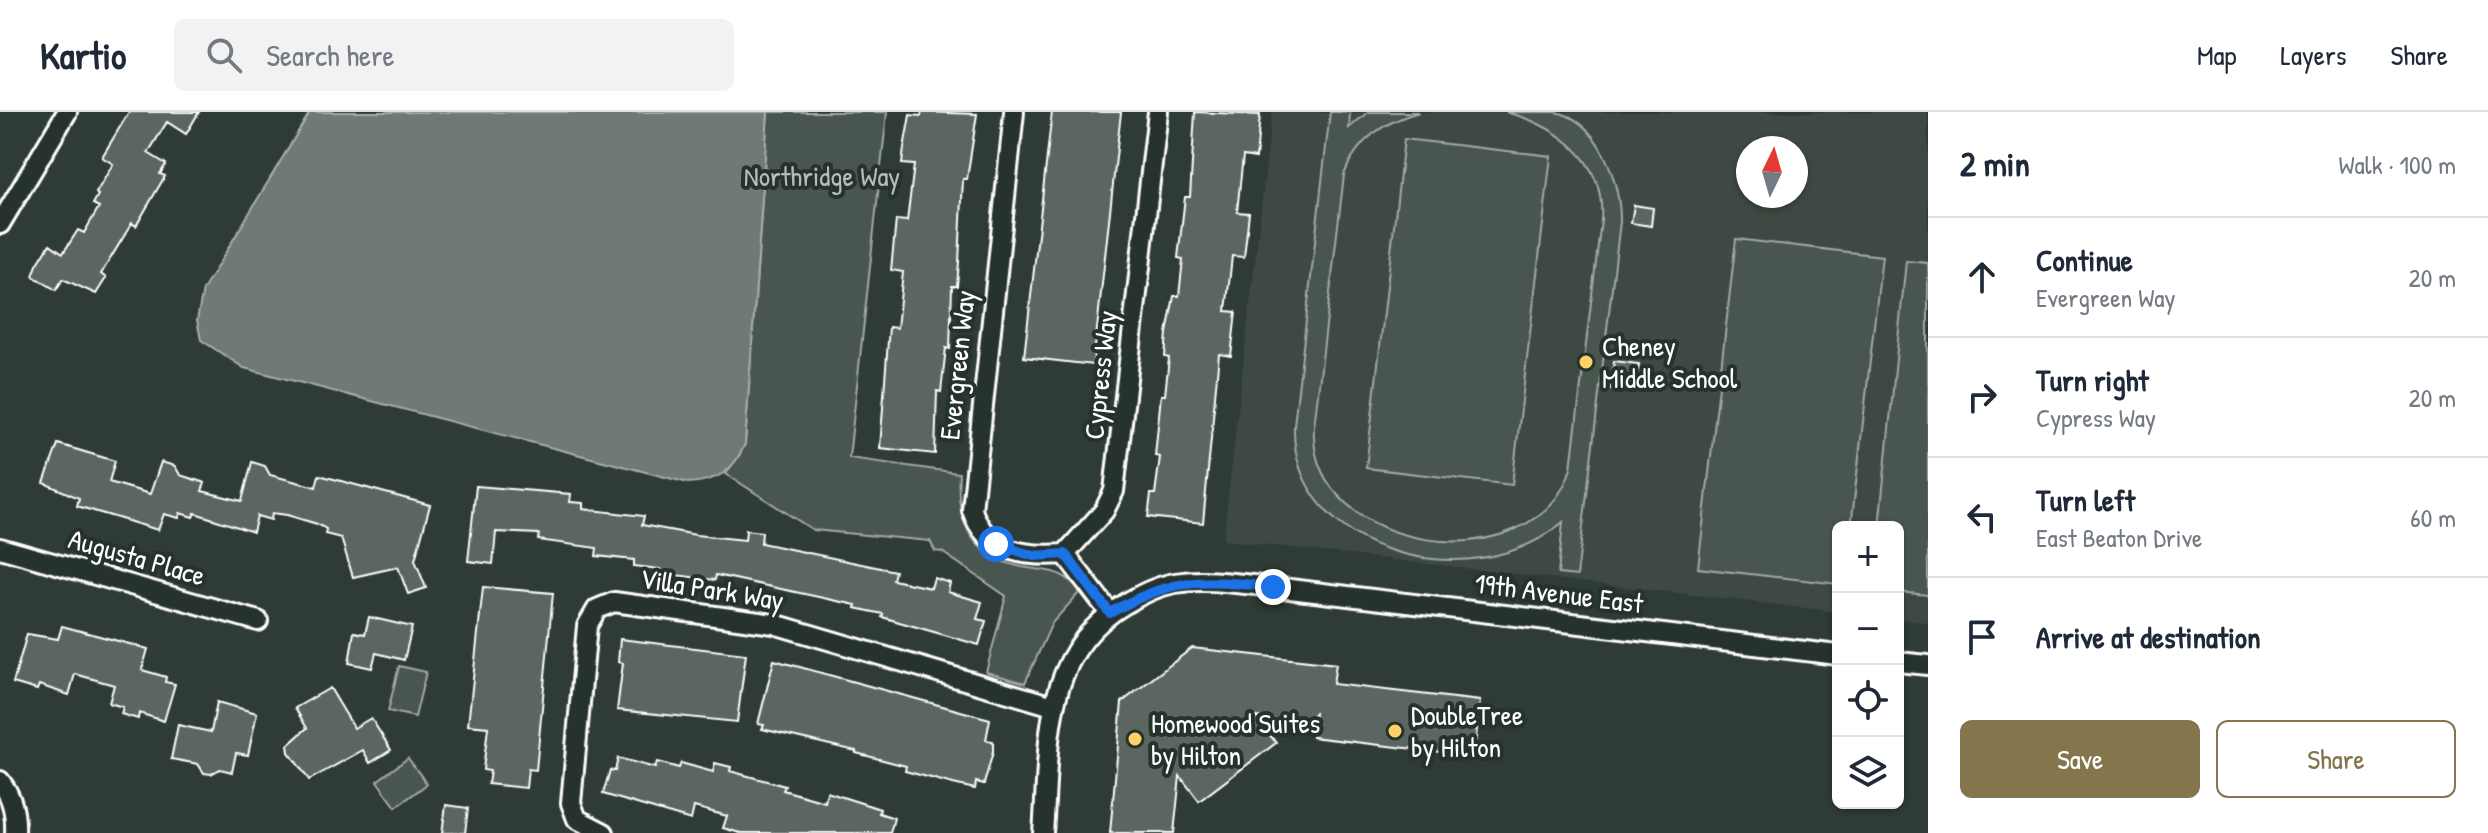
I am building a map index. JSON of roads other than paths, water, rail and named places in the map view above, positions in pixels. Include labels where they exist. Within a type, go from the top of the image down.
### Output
[{"type":"street","points":[[0,224],[67,112]]},
{"type":"street","name":"Evergreen Way","points":[[1014,112],[972,510],[976,525],[996,544],[1034,556],[1065,554]]},
{"type":"street","name":"Cypress Way","points":[[1065,554],[1104,511],[1114,491],[1158,112]]},
{"type":"street","name":"Augusta Place","points":[[0,548],[258,621]]},
{"type":"street","points":[[1065,554],[1110,613]]},
{"type":"street","name":"19th Avenue East","points":[[1043,833],[1053,706],[1064,671],[1080,639],[1110,613],[1144,592],[1176,583],[1214,581],[1273,587],[1832,654]]},
{"type":"street","name":"Villa Park Way","points":[[604,833],[577,819],[571,803],[587,626],[597,609],[614,602],[774,624],[1053,706]]},
{"type":"street","points":[[1904,663],[1928,665]]},
{"type":"street","points":[[0,781],[8,791],[16,818],[15,833]]},
{"type":"place","name":"Cheney Middle School","points":[[1586,362]]},
{"type":"place","name":"DoubleTree by Hilton","points":[[1395,731]]},
{"type":"place","name":"Homewood Suites by Hilton","points":[[1135,739]]},
{"type":"park label","name":"Northridge Way","points":[[822,176]]}]
